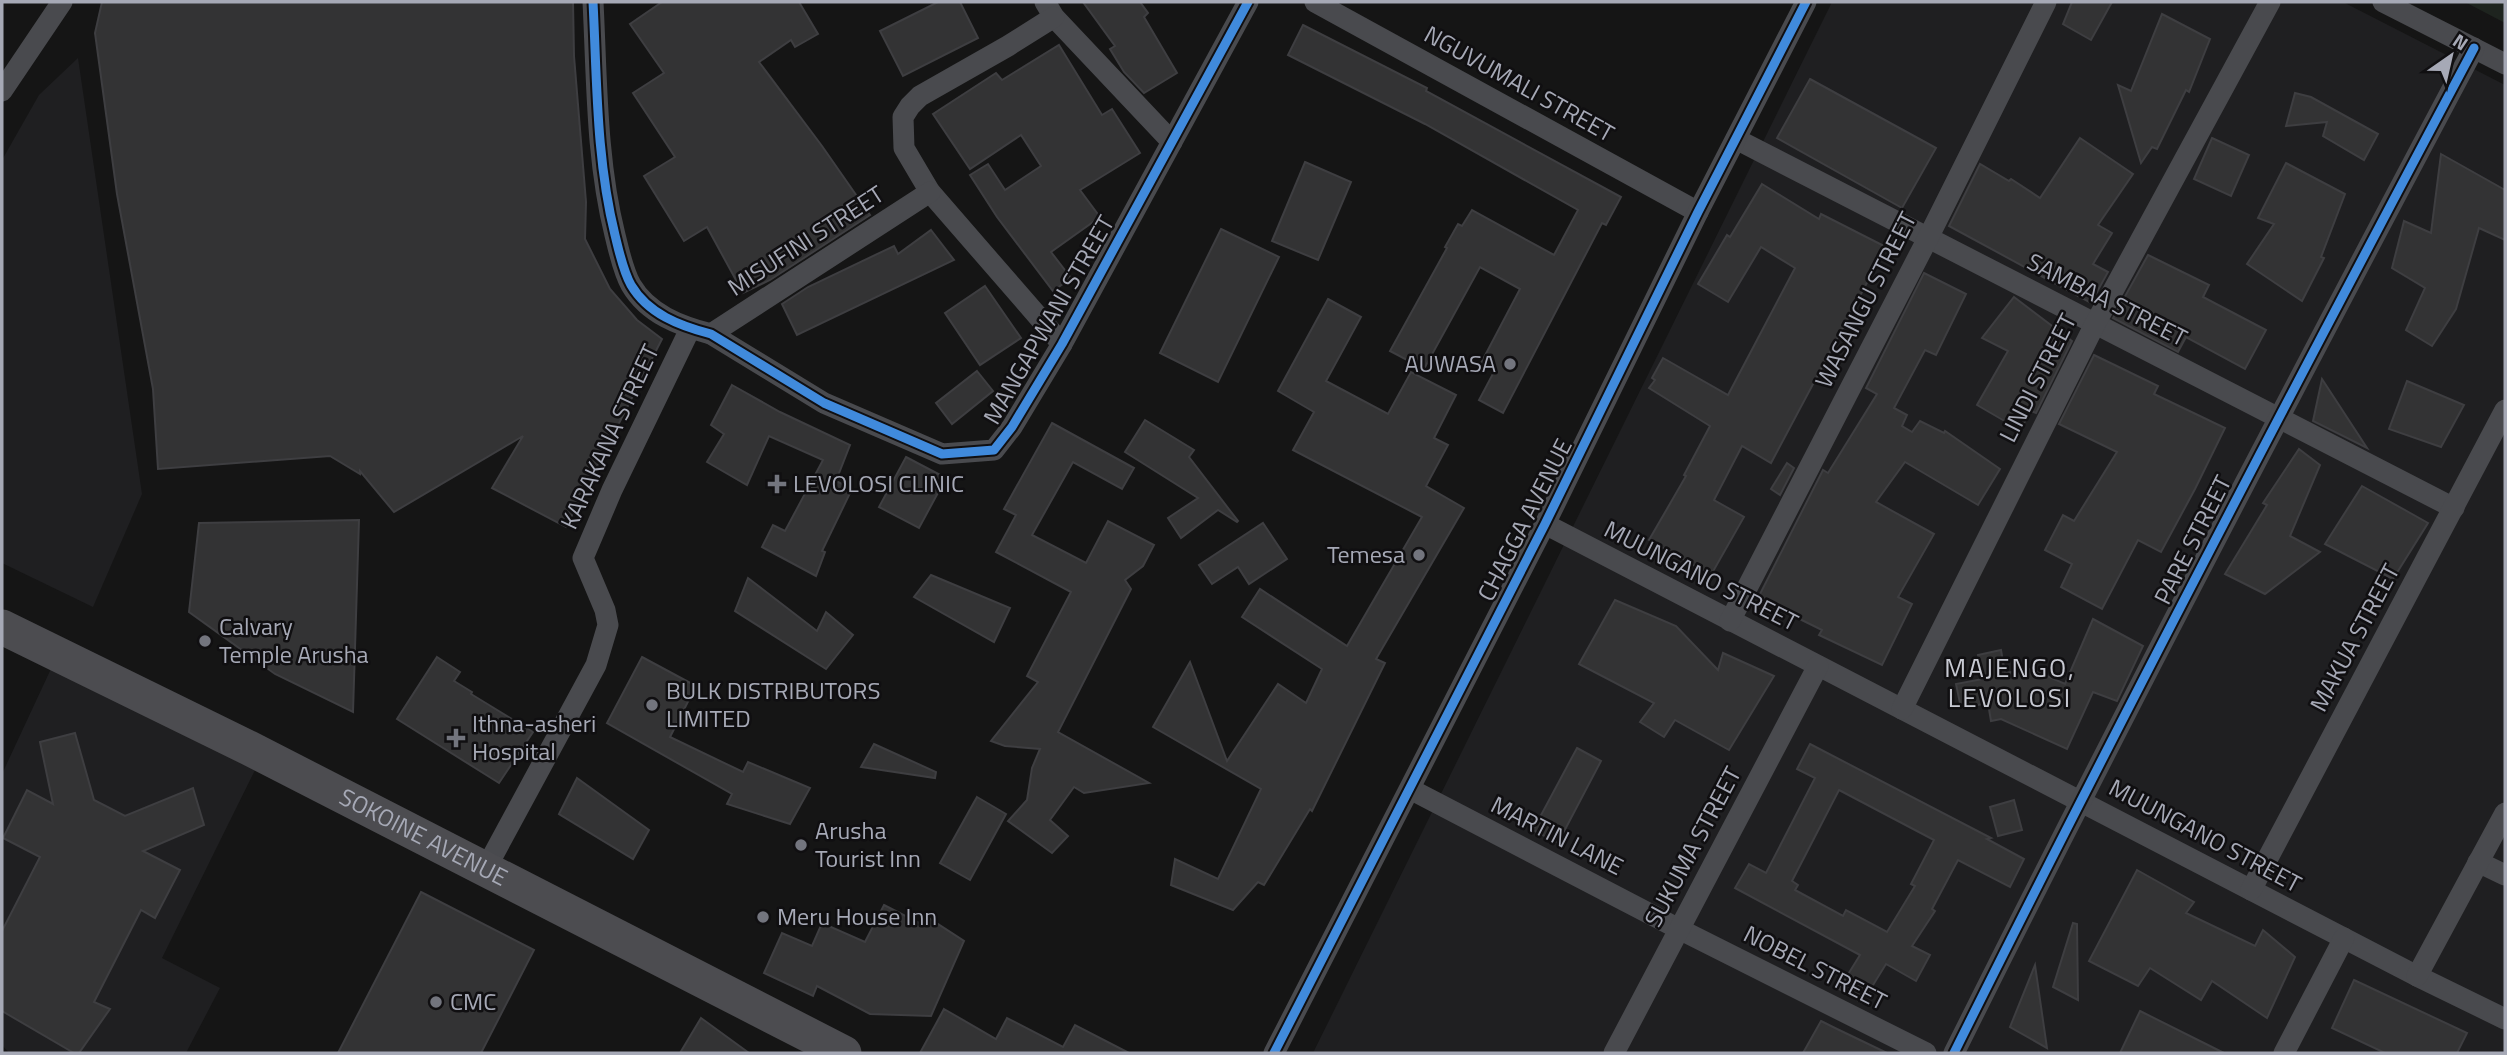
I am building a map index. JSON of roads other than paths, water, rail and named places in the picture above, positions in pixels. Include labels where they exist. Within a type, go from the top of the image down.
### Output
[{"type":"main road","name":"SOKOINE AVENUE","points":[[2,627],[249,748],[844,1053]]},
{"type":"street","points":[[2,91],[62,2]]},
{"type":"street","name":"MANGAPWANI STREET","points":[[593,2],[602,167],[609,211],[620,256],[631,286],[655,312],[700,331],[824,403],[942,454],[994,450],[1012,426],[1062,344],[1248,2]]},
{"type":"street","name":"NGUVUMALI STREET","points":[[1315,2],[1698,212]]},
{"type":"street","name":"CHAGGA AVENUE","points":[[1274,1053],[1545,524],[1698,212],[1806,2]]},
{"type":"street","name":"WASANGU STREET","points":[[1730,621],[1928,238],[2046,2]]},
{"type":"street","name":"LINDI STREET","points":[[1902,709],[2095,324],[2270,2]]},
{"type":"street","points":[[2383,2],[2505,64]]},
{"type":"street","points":[[1062,344],[930,192],[904,148],[903,117],[920,96],[1008,46],[1049,9],[1172,142]]},
{"type":"street","name":"PARE STREET","points":[[1954,1053],[2080,800],[2474,48]]},
{"type":"street","name":"SAMBAA STREET","points":[[1736,139],[2454,509]]},
{"type":"street","name":"MISUFINI STREET","points":[[700,331],[930,192]]},
{"type":"street","name":"KARAKANA STREET","points":[[485,870],[596,665],[608,625],[605,610],[583,558],[612,489],[700,331]]},
{"type":"street","name":"MAKUA STREET","points":[[2251,890],[2505,410]]},
{"type":"street","name":"MUUNGANO STREET","points":[[1545,524],[2417,976],[2505,1018]]},
{"type":"street","name":"SUKUMA STREET","points":[[1614,1053],[1818,666]]},
{"type":"street","name":"MARTIN LANE","points":[[1410,789],[1679,929]]},
{"type":"street","points":[[2417,976],[2505,813]]},
{"type":"street","points":[[2478,862],[2505,875]]},
{"type":"street","name":"NOBEL STREET","points":[[1679,929],[1926,1053]]},
{"type":"street","points":[[2284,1053],[2344,938]]},
{"type":"place","name":"AUWASA","points":[[1510,364]]},
{"type":"place","name":"LEVOLOSI CLINIC","points":[[777,484]]},
{"type":"place","name":"Temesa","points":[[1419,555]]},
{"type":"place","name":"Calvary Temple Arusha","points":[[205,641]]},
{"type":"place","name":"BULK DISTRIBUTORS LIMITED","points":[[652,705]]},
{"type":"place","name":"Ithna-asheri Hospital","points":[[456,738]]},
{"type":"place","name":"Arusha Tourist Inn","points":[[801,845]]},
{"type":"place","name":"Meru House Inn","points":[[763,917]]},
{"type":"place","name":"CMC","points":[[436,1002]]},
{"type":"district","name":"MAJENGO, LEVOLOSI","points":[[2010,683]]}]
